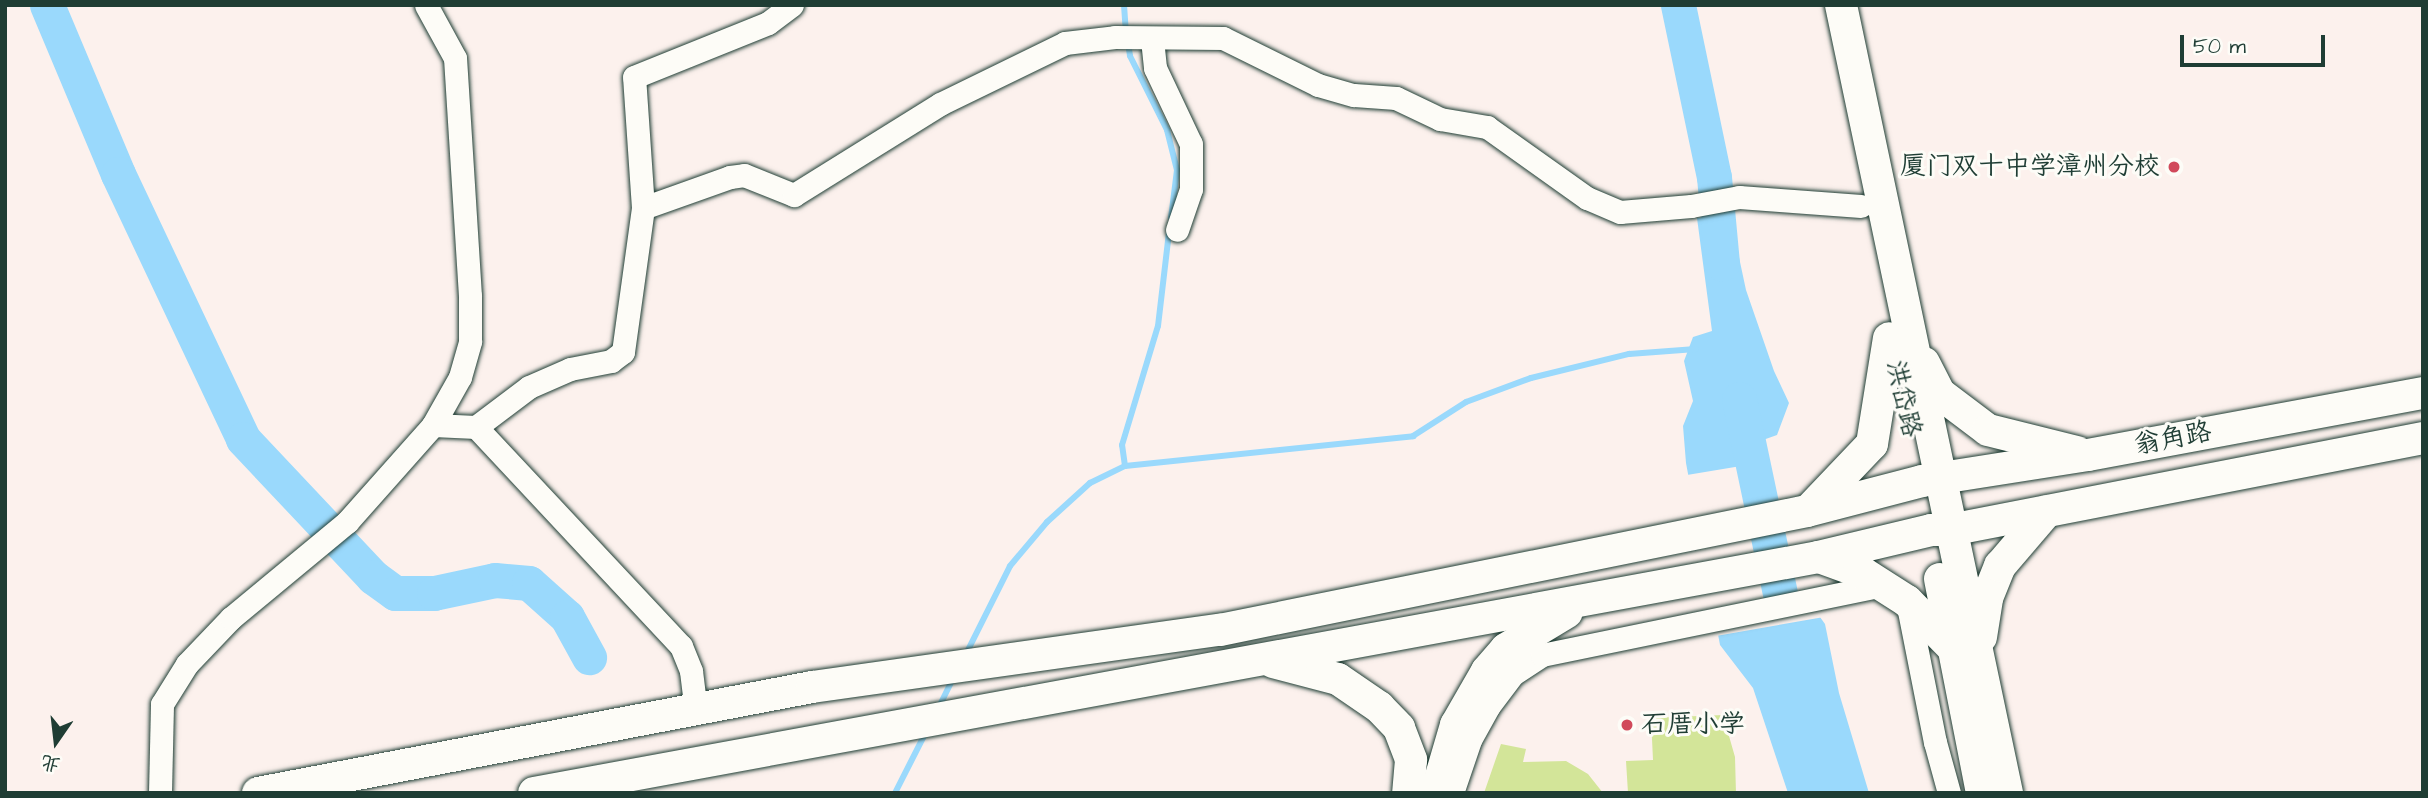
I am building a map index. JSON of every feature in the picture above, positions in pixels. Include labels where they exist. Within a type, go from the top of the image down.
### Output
[{"type":"main road","name":"洪岱路","points":[[1820,5],[1861,206],[1900,337]]},
{"type":"main road","points":[[1841,5],[1900,337],[1932,481],[1940,530],[1966,651],[2007,793]]},
{"type":"main road","points":[[1900,337],[1939,393],[1989,430],[2088,455]]},
{"type":"main road","points":[[1807,511],[1872,444],[1900,337]]},
{"type":"main road","name":"翁角路","points":[[258,793],[812,687],[1220,630],[1807,511],[1932,481],[2423,393]]},
{"type":"main road","name":"翁角路","points":[[534,793],[1818,557],[1940,530],[2423,438]]},
{"type":"main road","points":[[1982,793],[1966,651],[2000,566],[2047,511]]},
{"type":"main road","points":[[1818,557],[1863,573],[1895,593],[1966,651]]},
{"type":"main road","points":[[1436,793],[1456,725],[1487,671],[1506,649],[1591,599]]},
{"type":"main road","points":[[1265,660],[1338,679],[1379,707],[1399,727],[1411,760],[1408,793]]},
{"type":"street","points":[[160,793],[162,704],[187,664],[231,618],[347,522],[433,425],[463,365],[470,341],[471,296],[454,58],[426,5]]},
{"type":"street","points":[[433,425],[476,427],[529,387],[570,369],[611,361],[623,352],[643,208],[634,77],[768,23],[792,5]]},
{"type":"street","points":[[643,208],[730,177],[744,175],[793,195],[940,104],[1065,43],[1115,37],[1223,38],[1318,85],[1354,94],[1396,98],[1440,118],[1488,127],[1587,198],[1620,212],[1691,206],[1739,197],[1861,206]]},
{"type":"street","points":[[1148,39],[1156,68],[1191,144],[1191,189],[1177,230]]},
{"type":"street","points":[[476,427],[681,646],[691,671],[696,709]]},
{"type":"street","points":[[1452,793],[1470,740],[1488,707],[1513,674],[1542,655],[1833,595],[1895,593],[1949,793]]},
{"type":"green space","points":[[1723,715],[1735,757],[1736,793],[1628,793],[1626,761],[1653,760],[1651,718]]},
{"type":"green space","points":[[1501,744],[1526,749],[1523,762],[1566,761],[1588,774],[1603,793],[1484,793]]},
{"type":"water","points":[[1730,215],[1746,290],[1774,371],[1789,403],[1777,435],[1746,446],[1761,535],[1825,624],[1839,693],[1869,793],[1788,793],[1753,688],[1720,645],[1686,463],[1683,426],[1693,401],[1684,361],[1693,337],[1712,331],[1697,218]]},
{"type":"pier","points":[[1753,464],[1764,534],[1824,617],[1716,636],[1687,475]]},
{"type":"waterway","points":[[47,5],[118,174],[243,439],[373,577],[395,593],[434,593],[495,580],[529,583],[567,617],[589,657]]},
{"type":"waterway","points":[[1124,5],[1126,32]]},
{"type":"waterway","points":[[1678,5],[1714,177],[1722,264]]},
{"type":"waterway","points":[[1128,43],[1130,56],[1167,130],[1177,170],[1171,218]]},
{"type":"waterway","points":[[1125,466],[1122,445],[1158,326],[1169,232]]},
{"type":"waterway","points":[[966,654],[1010,566],[1047,522],[1090,483],[1125,466],[1413,436],[1466,402],[1531,378],[1629,354],[1696,349]]},
{"type":"waterway","points":[[1739,399],[1780,594]]},
{"type":"waterway","points":[[939,707],[954,676]]},
{"type":"waterway","points":[[895,793],[926,732]]},
{"type":"place","name":"厦门双十中学漳州分校","points":[[2174,167]]},
{"type":"place","name":"石厝小学","points":[[1627,725]]}]
